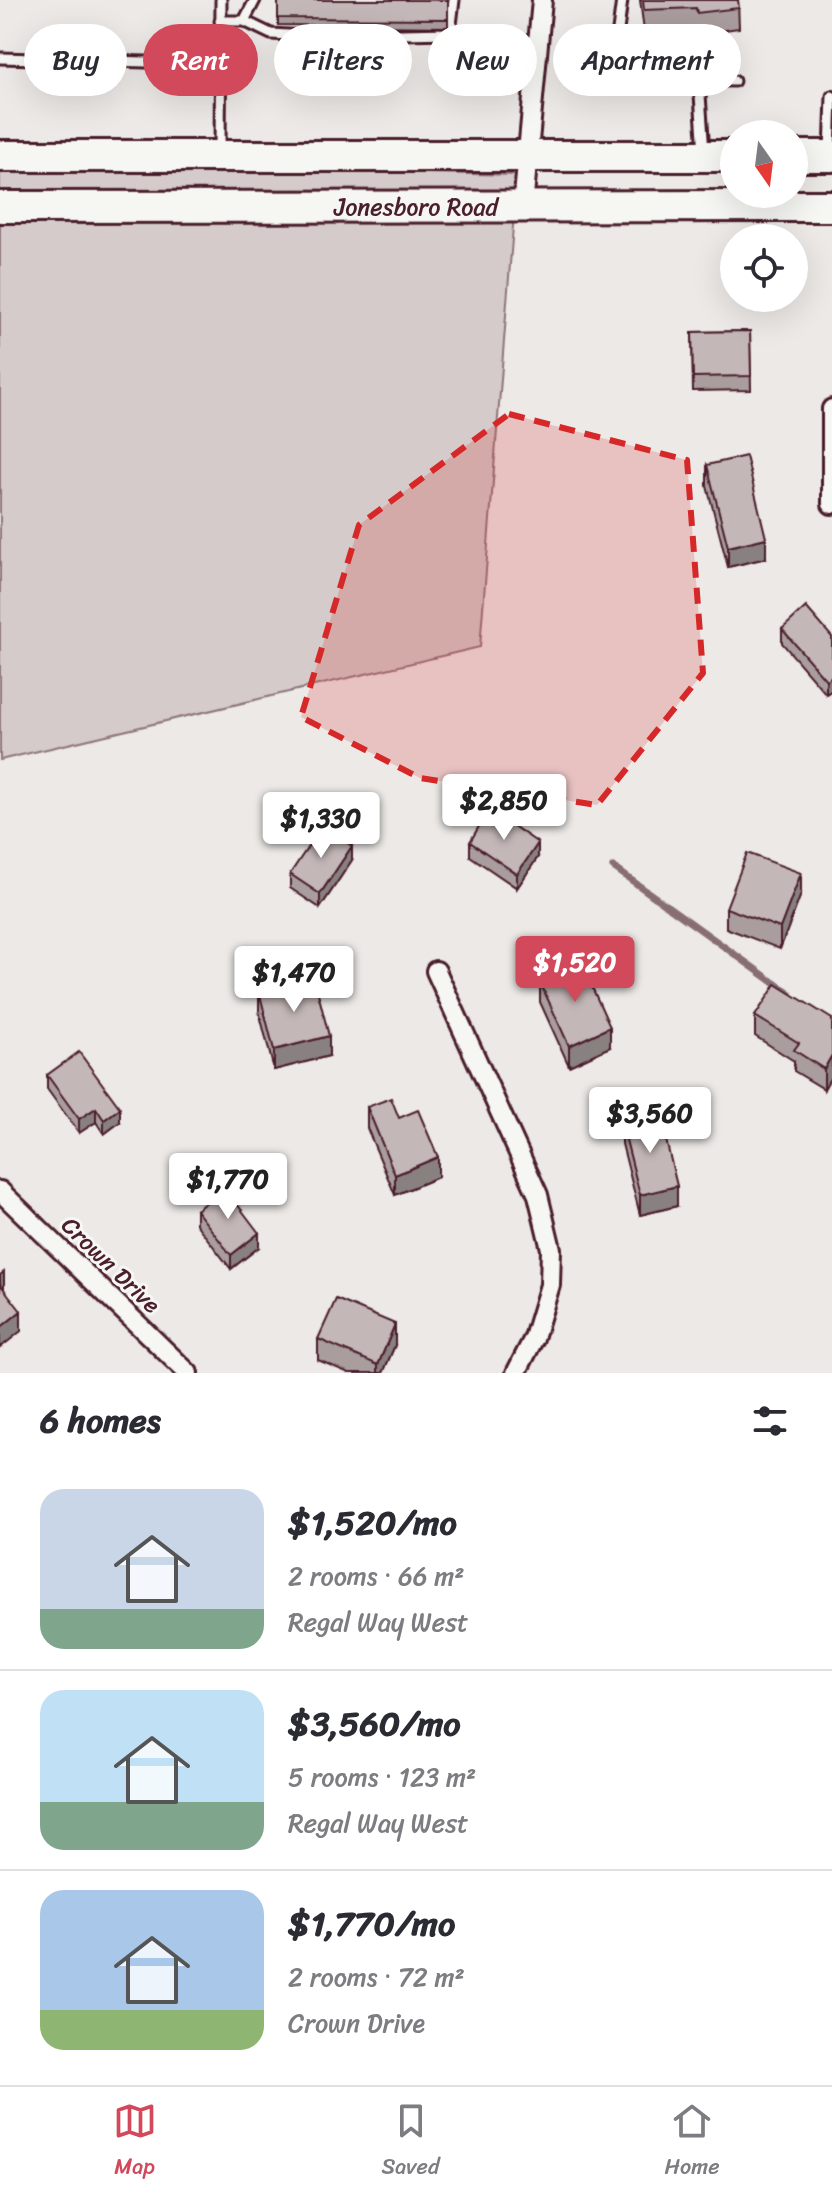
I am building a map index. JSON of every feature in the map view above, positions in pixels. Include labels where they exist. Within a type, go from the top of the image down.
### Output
[{"type":"main road","name":"Jonesboro Road","points":[[0,156],[720,156]]},
{"type":"main road","points":[[808,156],[831,156]]},
{"type":"main road","name":"Jonesboro Road","points":[[0,207],[832,206]]},
{"type":"street","points":[[523,207],[542,0]]},
{"type":"street","points":[[832,409],[832,504]]},
{"type":"street","points":[[436,971],[538,1195],[551,1249],[546,1298],[534,1338],[516,1373]]},
{"type":"street","name":"Crown Drive","points":[[0,1191],[188,1373]]},
{"type":"lane","points":[[220,24],[221,0]]},
{"type":"lane","points":[[244,21],[255,0]]},
{"type":"lane","points":[[220,21],[244,21],[271,34],[306,31],[450,33],[454,0]]},
{"type":"lane","points":[[619,24],[622,0]]},
{"type":"lane","points":[[0,58],[143,62]]},
{"type":"lane","points":[[219,96],[220,156]]},
{"type":"lane","points":[[700,96],[704,156]]},
{"type":"lane","points":[[831,156],[832,96]]},
{"type":"highlighted area","points":[[509,414],[687,460],[703,673],[597,805],[420,778],[301,717],[359,525]]},
{"type":"shaded area","points":[[0,164],[517,175],[480,647],[0,760]]},
{"type":"building","points":[[278,0],[448,0],[448,19],[278,18]]},
{"type":"building","points":[[643,0],[738,0],[739,8],[697,13],[696,8],[644,10]]},
{"type":"building","points":[[750,331],[751,376],[693,377],[692,332]]},
{"type":"building","points":[[746,456],[766,538],[728,547],[707,465]]},
{"type":"building","points":[[806,607],[832,637],[832,676],[826,680],[782,629]]},
{"type":"building","points":[[489,809],[538,843],[517,874],[470,842]]},
{"type":"building","points":[[322,826],[352,846],[320,894],[290,874]]},
{"type":"building","points":[[747,853],[801,873],[780,928],[726,908]]},
{"type":"building","points":[[581,963],[610,1027],[569,1046],[540,982]]},
{"type":"building","points":[[314,977],[329,1036],[274,1050],[259,991]]},
{"type":"building","points":[[776,984],[832,1019],[832,1055],[824,1069],[794,1050],[799,1043],[755,1016]]},
{"type":"building","points":[[79,1052],[120,1108],[104,1120],[96,1108],[79,1119],[47,1075]]},
{"type":"building","points":[[391,1098],[399,1118],[418,1110],[438,1157],[395,1175],[367,1107]]},
{"type":"building","points":[[660,1115],[677,1186],[640,1195],[622,1124]]},
{"type":"building","points":[[225,1188],[259,1233],[231,1255],[196,1210]]},
{"type":"building","points":[[0,1284],[21,1311],[0,1328]]},
{"type":"building","points":[[336,1299],[395,1324],[378,1365],[318,1339]]},
{"type":"waterway","points":[[613,867],[790,994]]}]
